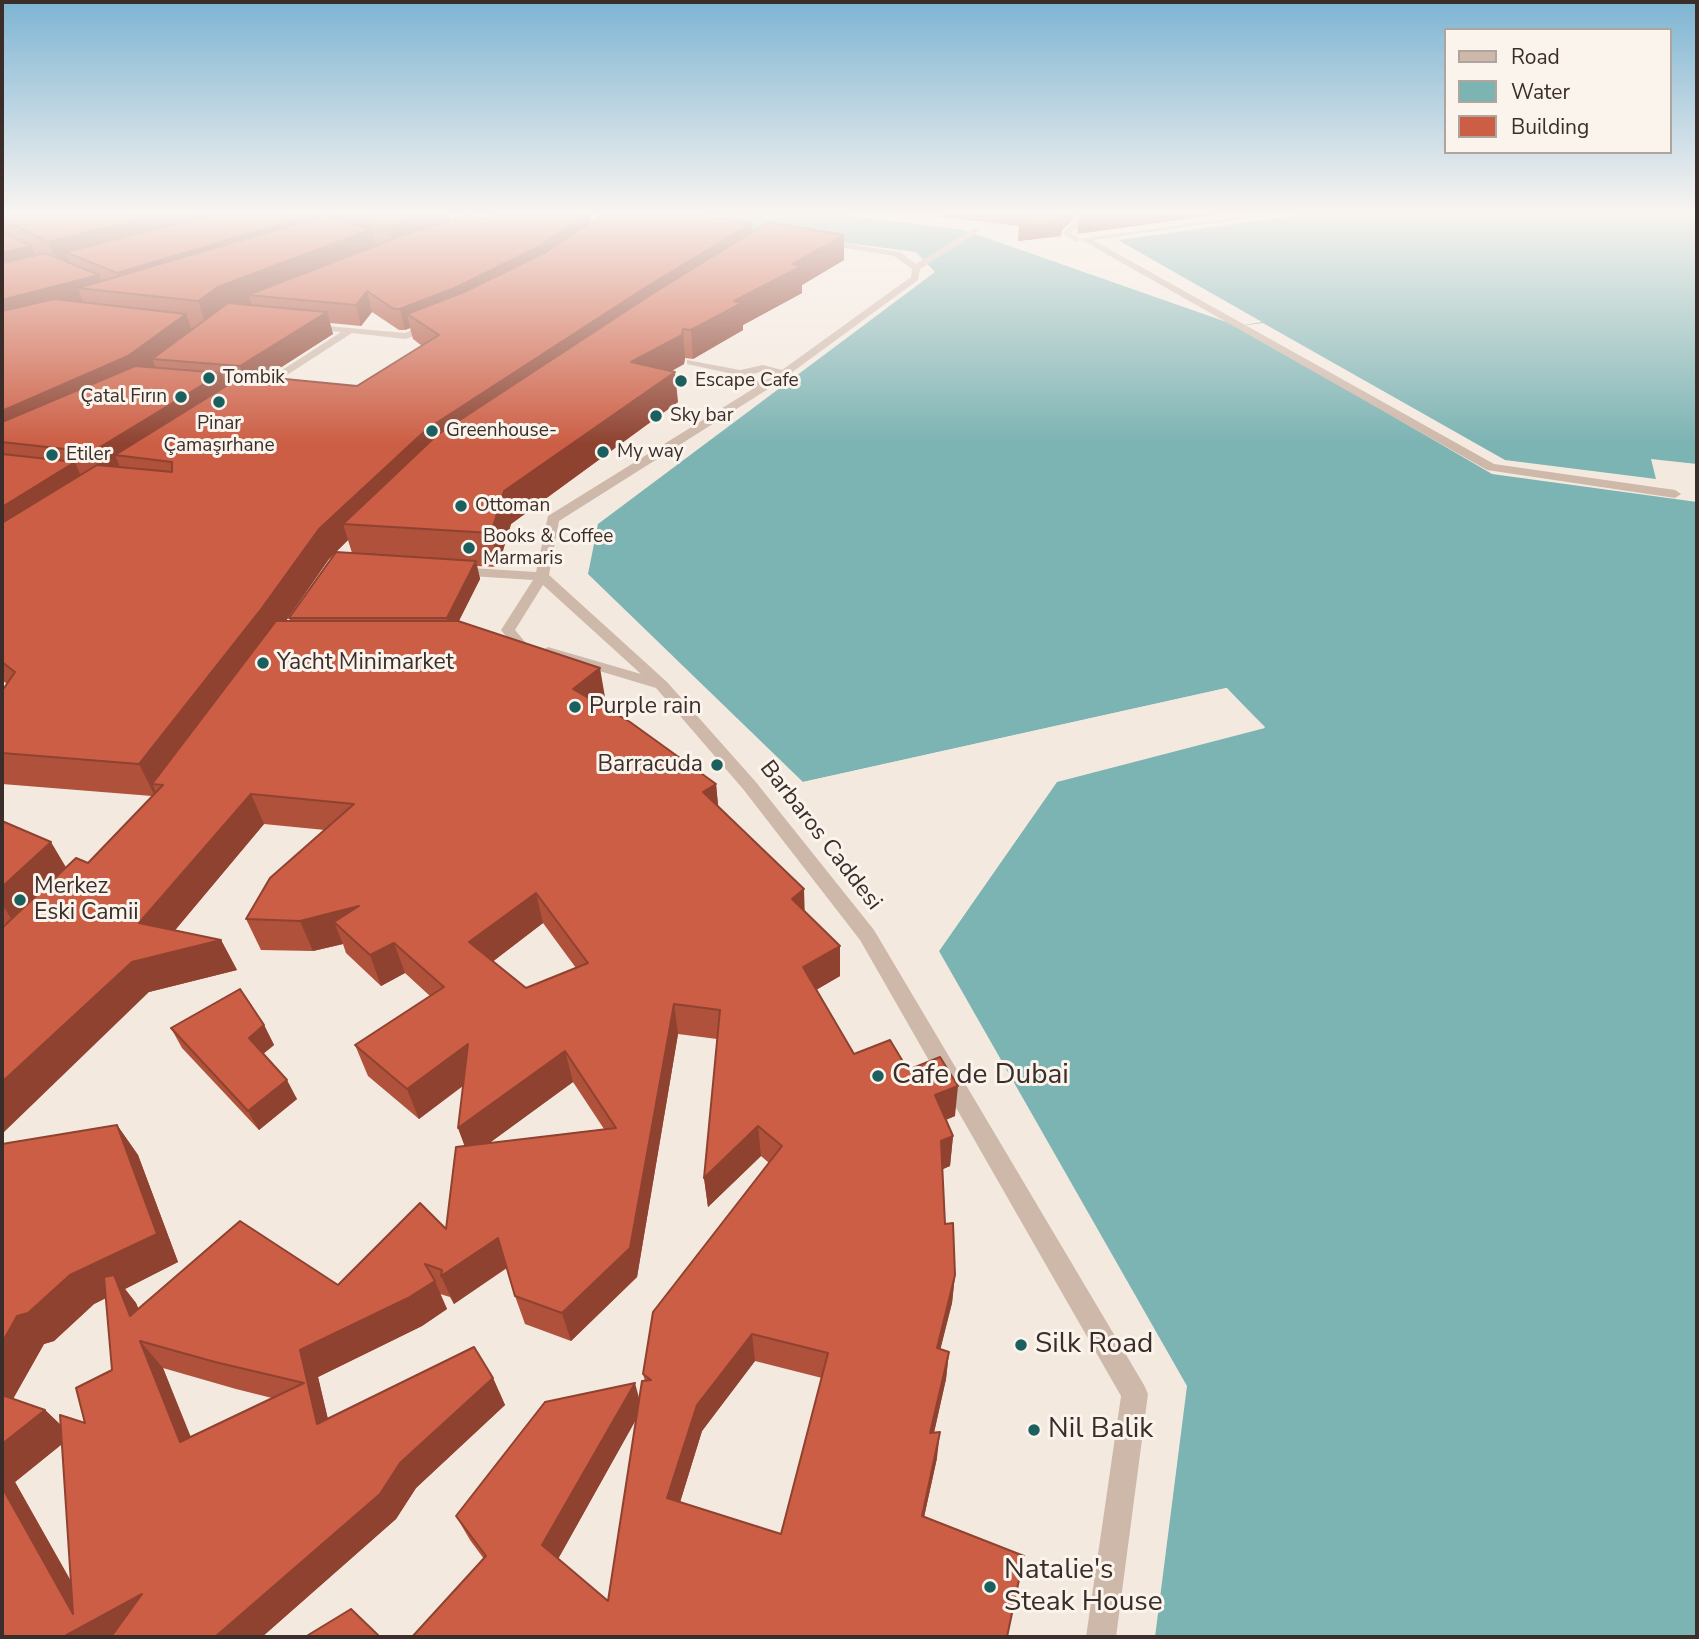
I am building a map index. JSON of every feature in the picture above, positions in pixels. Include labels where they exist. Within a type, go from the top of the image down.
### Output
[{"type":"street","points":[[662,685],[512,643],[508,630],[542,576],[553,519],[777,378],[896,291]]},
{"type":"street","points":[[1182,291],[1491,467],[1675,494]]},
{"type":"street","points":[[298,325],[406,336],[443,321]]},
{"type":"street","points":[[274,398],[249,395],[351,330]]},
{"type":"street","points":[[691,362],[742,373],[737,376],[742,382],[756,384],[777,378]]},
{"type":"street","points":[[445,570],[542,576]]},
{"type":"street","name":"Barbaros Caddesi","points":[[542,576],[662,685],[749,785],[867,935],[1135,1394],[1101,1637]]},
{"type":"water","points":[[909,291],[1139,291],[1238,326],[1262,322],[1208,291],[1697,291],[1697,1637],[1155,1637],[1187,1386],[939,951],[1057,781],[1265,727],[1226,688],[803,782],[588,574],[598,524]]},
{"type":"pier","points":[[1263,323],[1505,460],[1656,479],[1651,459],[1697,464],[1697,502],[1492,474],[1238,326]]},
{"type":"pier","points":[[1227,688],[1265,728],[1057,782],[939,951],[937,948],[1054,779],[1259,726],[1225,692],[806,785],[803,782]]},
{"type":"building","points":[[2,291],[35,291],[2,300]]},
{"type":"building","points":[[110,291],[212,291],[198,301]]},
{"type":"building","points":[[257,291],[367,291],[356,305],[248,295]]},
{"type":"building","points":[[368,291],[445,291],[400,309],[394,309]]},
{"type":"building","points":[[639,291],[427,429],[319,529],[262,608],[139,764],[2,753],[2,691],[15,672],[2,662],[2,523],[97,465],[172,472],[172,462],[115,455],[244,375],[357,386],[439,335],[407,314],[464,292]]},
{"type":"building","points":[[656,291],[752,291],[734,301],[742,303],[691,330],[683,329],[682,335],[631,362],[675,372],[504,491],[491,533],[343,524],[437,435]]},
{"type":"building","points":[[54,299],[186,314],[128,356],[2,411],[2,311]]},
{"type":"building","points":[[228,303],[327,312],[240,366],[152,359]]},
{"type":"building","points":[[135,366],[222,373],[92,452],[2,442],[2,422]]},
{"type":"building","points":[[2,454],[75,462],[2,507]]},
{"type":"building","points":[[336,552],[476,561],[447,618],[289,618]]},
{"type":"building","points":[[276,621],[458,621],[600,668],[573,689],[630,722],[716,784],[703,792],[804,889],[792,899],[840,946],[803,967],[854,1054],[890,1040],[908,1070],[940,1057],[958,1086],[935,1095],[953,1136],[941,1141],[945,1224],[953,1223],[955,1275],[937,1348],[949,1352],[930,1433],[940,1432],[922,1516],[1024,1556],[1007,1637],[412,1637],[486,1556],[456,1516],[545,1402],[635,1383],[542,1545],[608,1601],[642,1381],[651,1380],[643,1374],[653,1312],[782,1146],[758,1126],[704,1178],[720,1010],[674,1004],[630,1248],[562,1313],[515,1296],[498,1238],[441,1276],[442,1270],[425,1264],[435,1281],[408,1298],[300,1350],[317,1424],[474,1347],[493,1378],[400,1463],[380,1494],[215,1637],[111,1637],[142,1594],[63,1637],[2,1637],[2,1487],[73,1614],[60,1415],[85,1423],[76,1388],[112,1370],[104,1277],[114,1275],[130,1316],[240,1221],[338,1285],[420,1203],[446,1229],[456,1147],[616,1128],[565,1051],[458,1128],[468,1044],[407,1089],[355,1045],[444,987],[394,943],[370,955],[334,922],[359,906],[300,921],[246,919],[270,878],[354,804],[251,794],[139,923],[221,940],[132,962],[2,1082],[2,928],[76,858],[88,863],[163,785],[152,784]],"holes":[[[536,893],[588,963],[526,988],[469,942]],[[752,1334],[828,1353],[781,1534],[667,1498],[697,1405]],[[140,1341],[304,1383],[180,1442]]]},
{"type":"building","points":[[2,821],[51,842],[2,887]]},
{"type":"building","points":[[240,989],[264,1025],[249,1038],[287,1080],[248,1111],[171,1028]]},
{"type":"building","points":[[117,1125],[157,1234],[70,1275],[28,1313],[17,1316],[2,1343],[2,1144]]},
{"type":"building","points":[[2,1395],[45,1410],[2,1444]]},
{"type":"building","points":[[351,1609],[380,1637],[305,1637]]},
{"type":"place","name":"Tombik","points":[[209,378]]},
{"type":"place","name":"Escape Cafe","points":[[681,381]]},
{"type":"place","name":"Çatal Fırın","points":[[181,397]]},
{"type":"place","name":"Pinar Çamaşırhane","points":[[219,402]]},
{"type":"place","name":"Sky bar","points":[[656,416]]},
{"type":"place","name":"Greenhouse-","points":[[432,431]]},
{"type":"place","name":"My way","points":[[603,452]]},
{"type":"place","name":"Etiler","points":[[52,455]]},
{"type":"place","name":"Ottoman","points":[[461,506]]},
{"type":"place","name":"Books & Coffee Marmaris","points":[[469,548]]},
{"type":"place","name":"Yacht Minimarket","points":[[263,663]]},
{"type":"place","name":"Purple rain","points":[[575,707]]},
{"type":"place","name":"Barracuda","points":[[717,765]]},
{"type":"place","name":"Merkez Eski Camii","points":[[20,900]]},
{"type":"place","name":"Cafe de Dubai","points":[[878,1076]]},
{"type":"place","name":"Silk Road","points":[[1021,1345]]},
{"type":"place","name":"Nil Balik","points":[[1034,1430]]},
{"type":"place","name":"Natalie's Steak House","points":[[990,1587]]}]
